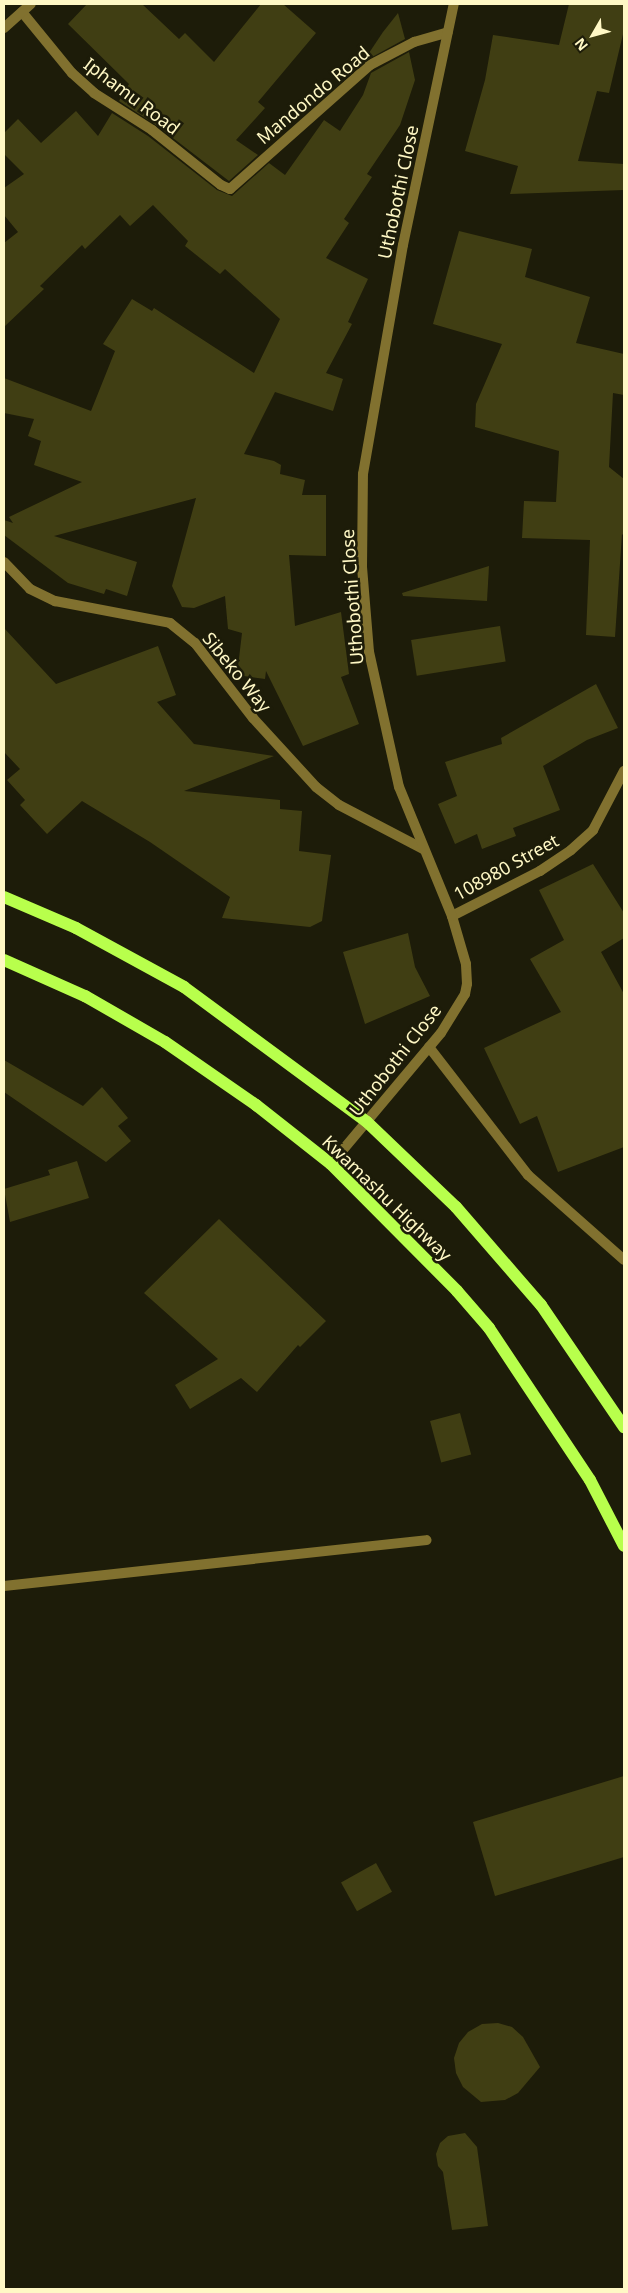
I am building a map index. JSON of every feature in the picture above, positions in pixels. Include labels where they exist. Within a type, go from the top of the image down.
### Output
[{"type":"main road","points":[[4,897],[76,928],[184,987],[367,1122],[456,1206],[541,1305],[624,1427]]},
{"type":"main road","name":"Kwamashu Highway","points":[[4,960],[85,996],[165,1042],[256,1105],[331,1164],[457,1291],[489,1328],[590,1480],[624,1546]]},
{"type":"street","points":[[4,28],[31,4]]},
{"type":"street","name":"Uthobothi Close","points":[[331,1164],[429,1047],[465,994],[467,984],[466,964],[452,916],[423,850],[399,787],[368,652],[362,566],[363,474],[402,245],[454,4]]},
{"type":"street","name":"Iphamu Road","points":[[22,12],[72,73],[94,93],[152,130],[221,185],[235,188]]},
{"type":"street","name":"Mandondo Road","points":[[235,188],[255,165],[370,65],[414,42],[448,32]]},
{"type":"street","name":"Sibeko Way","points":[[4,562],[30,590],[55,600],[170,622],[195,643],[253,718],[316,787],[339,805],[423,850]]},
{"type":"street","name":"108980 Street","points":[[452,916],[540,871],[571,850],[593,830],[624,771]]},
{"type":"street","points":[[429,1047],[528,1175],[624,1260]]},
{"type":"street","points":[[4,1586],[427,1540]]},
{"type":"building","points":[[87,4],[142,4],[179,39],[185,33],[214,62],[261,4],[283,4],[316,33],[258,102],[265,108],[236,140],[258,155],[229,181],[156,125],[119,101],[129,84],[68,24]]},
{"type":"building","points":[[569,4],[624,4],[624,30],[609,93],[597,91],[578,161],[624,164],[624,190],[510,194],[518,166],[465,151],[485,80],[493,35],[559,45]]},
{"type":"building","points":[[398,13],[405,39],[363,62],[383,32]]},
{"type":"building","points":[[409,52],[415,80],[400,125],[367,174],[372,177],[344,219],[349,223],[326,258],[368,279],[348,322],[352,324],[326,373],[343,379],[333,411],[275,392],[244,454],[274,461],[281,465],[280,474],[305,480],[302,495],[326,495],[326,556],[289,555],[295,626],[341,612],[349,674],[341,677],[359,724],[303,746],[266,671],[265,679],[237,675],[242,633],[228,629],[225,596],[194,608],[182,607],[172,586],[196,498],[54,536],[137,562],[127,596],[106,589],[104,594],[68,583],[4,535],[4,520],[13,523],[9,517],[82,482],[34,465],[41,441],[28,436],[34,419],[4,413],[4,378],[91,411],[115,351],[103,344],[132,299],[152,311],[154,308],[254,373],[280,319],[225,269],[220,274],[185,246],[188,241],[153,205],[130,226],[120,215],[85,249],[82,245],[40,286],[44,289],[4,327],[4,243],[18,232],[4,215],[4,188],[24,174],[4,154],[4,133],[18,119],[41,143],[76,111],[98,136],[112,113],[148,136],[217,190],[232,196],[269,163],[285,175],[324,120],[340,131],[363,95],[371,73]]},
{"type":"building","points":[[459,231],[532,249],[525,277],[590,297],[576,343],[624,354],[624,395],[613,393],[609,467],[624,479],[624,536],[622,534],[615,637],[586,635],[590,540],[522,538],[524,501],[556,502],[559,451],[475,427],[476,404],[502,344],[433,324]]},
{"type":"building","points":[[489,566],[487,601],[403,596],[402,593]]},
{"type":"building","points":[[500,626],[506,662],[417,676],[411,640]]},
{"type":"building","points":[[4,628],[56,684],[158,646],[176,695],[157,702],[194,744],[274,756],[184,791],[280,800],[280,809],[302,811],[299,851],[331,855],[322,921],[310,927],[222,918],[230,897],[150,842],[82,801],[47,834],[20,805],[25,800],[7,780],[20,769],[4,752]]},
{"type":"building","points":[[596,684],[618,728],[587,740],[543,766],[560,810],[513,828],[516,836],[482,849],[477,834],[455,844],[438,804],[457,796],[445,762],[502,744],[501,738]]},
{"type":"building","points":[[593,864],[624,913],[624,938],[601,952],[624,994],[624,1147],[558,1172],[537,1116],[520,1124],[484,1048],[561,1012],[530,959],[564,940],[539,890]]},
{"type":"building","points":[[408,933],[415,967],[430,996],[365,1024],[343,952]]},
{"type":"building","points":[[4,1060],[83,1106],[102,1087],[128,1118],[118,1126],[131,1141],[106,1162],[4,1092]]},
{"type":"building","points":[[77,1161],[89,1198],[10,1222],[4,1189],[50,1175],[48,1170]]},
{"type":"building","points":[[219,1219],[326,1321],[300,1347],[298,1345],[257,1392],[241,1378],[190,1409],[175,1385],[218,1359],[144,1293]]},
{"type":"building","points":[[460,1413],[471,1455],[441,1463],[430,1421]]},
{"type":"building","points":[[624,1776],[624,1857],[495,1896],[473,1822]]},
{"type":"building","points":[[376,1863],[392,1892],[357,1911],[341,1882]]},
{"type":"building","points":[[498,2023],[512,2027],[523,2037],[540,2067],[518,2093],[505,2100],[481,2102],[463,2087],[456,2073],[454,2058],[459,2043],[468,2032],[482,2024]]},
{"type":"building","points":[[465,2133],[477,2147],[488,2226],[452,2230],[443,2172],[438,2166],[436,2154],[440,2143],[448,2136]]}]
